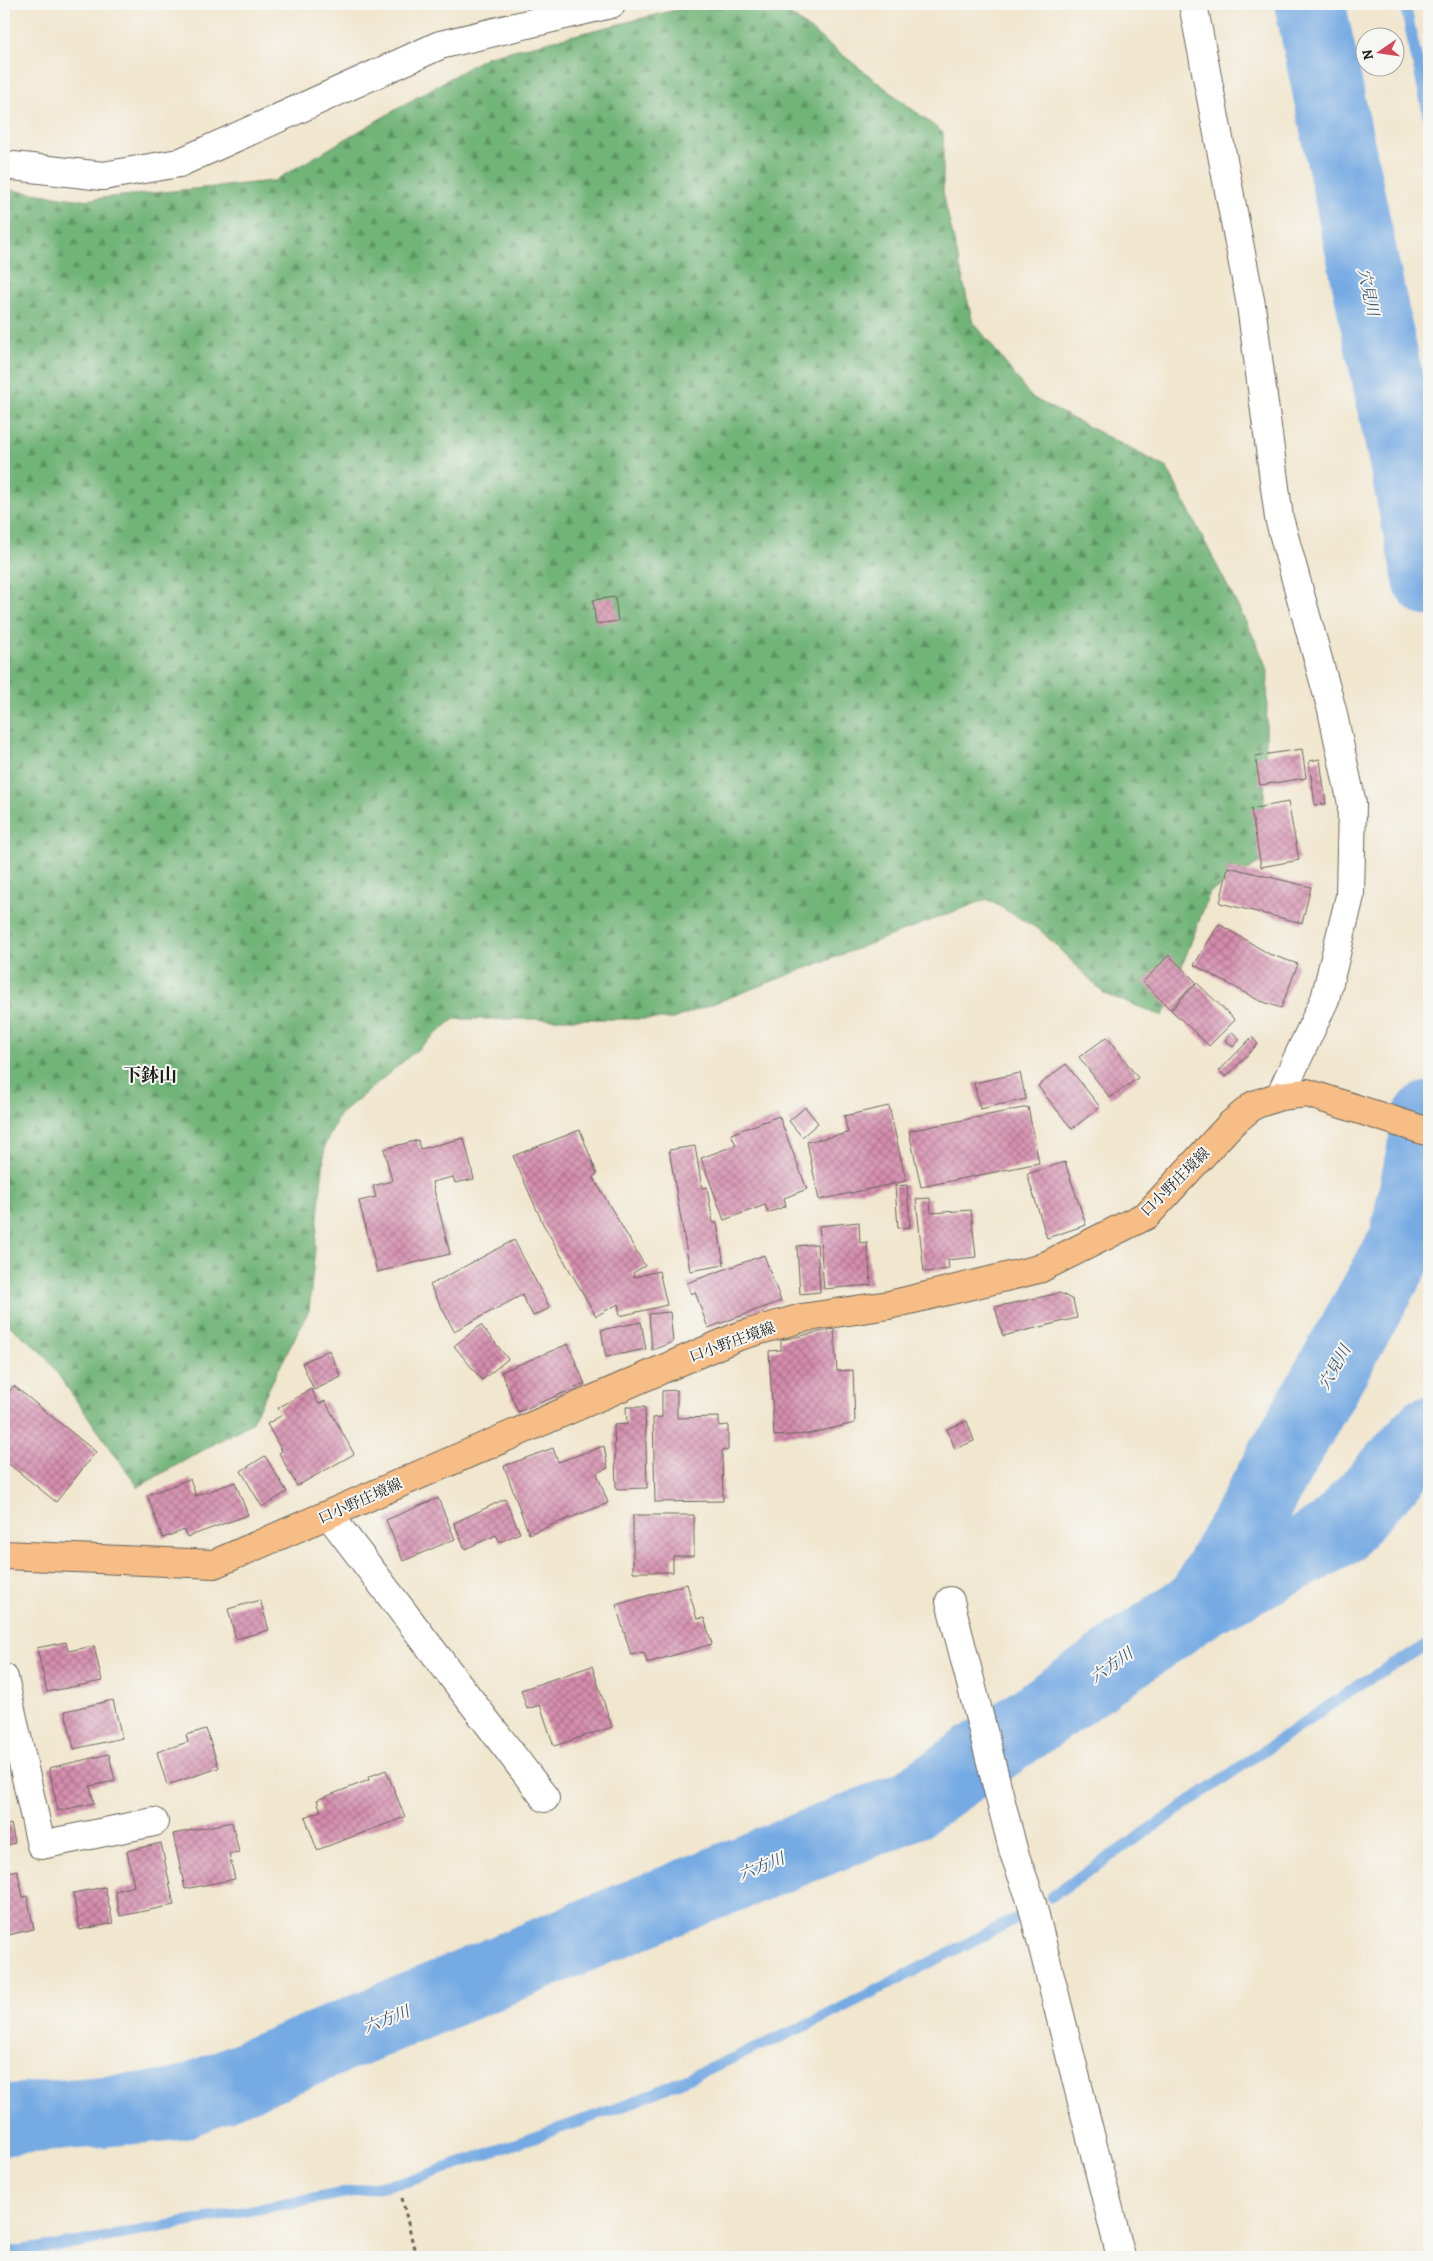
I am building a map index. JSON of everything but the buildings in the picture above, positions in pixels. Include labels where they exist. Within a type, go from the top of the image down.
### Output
[{"type":"main road","name":"口小野庄境線","points":[[4,1554],[214,1564],[739,1336],[802,1318],[889,1305],[1039,1269],[1147,1215],[1231,1124],[1254,1105],[1280,1096],[1307,1092],[1429,1132]]},
{"type":"street","points":[[4,165],[103,176],[179,163],[440,45],[611,4]]},
{"type":"street","points":[[1193,4],[1250,305],[1279,518],[1332,710],[1352,804],[1350,896],[1325,1000],[1280,1096]]},
{"type":"street","points":[[329,1515],[545,1798]]},
{"type":"street","points":[[950,1601],[1014,1852],[1031,1900],[1121,2257]]},
{"type":"street","points":[[4,1678],[41,1845],[154,1822]]},
{"type":"path","points":[[402,2198],[416,2257]]},
{"type":"green space","points":[[700,4],[777,4],[943,133],[943,193],[972,320],[1031,397],[1167,468],[1256,642],[1268,671],[1262,861],[1210,892],[1163,1016],[1105,994],[1040,930],[987,899],[673,1019],[454,1019],[339,1115],[325,1145],[309,1310],[251,1423],[138,1487],[42,1352],[4,1321],[4,189],[82,200],[274,181],[486,57]]},
{"type":"waterway","name":"穴見川","points":[[1310,4],[1429,581]]},
{"type":"waterway","points":[[1405,4],[1429,117]]},
{"type":"waterway","name":"穴見川","points":[[1201,1603],[1404,1242],[1429,1117]]},
{"type":"waterway","name":"六方川","points":[[4,2120],[177,2105],[620,1921],[911,1805],[1201,1603],[1334,1535],[1429,1431]]},
{"type":"waterway","points":[[1051,1897],[1365,1681],[1429,1644]]},
{"type":"waterway","points":[[4,2253],[80,2242],[409,2181],[632,2103],[814,2022],[1021,1916]]},
{"type":"district","name":"下鉢山","points":[[150,1075]]}]
